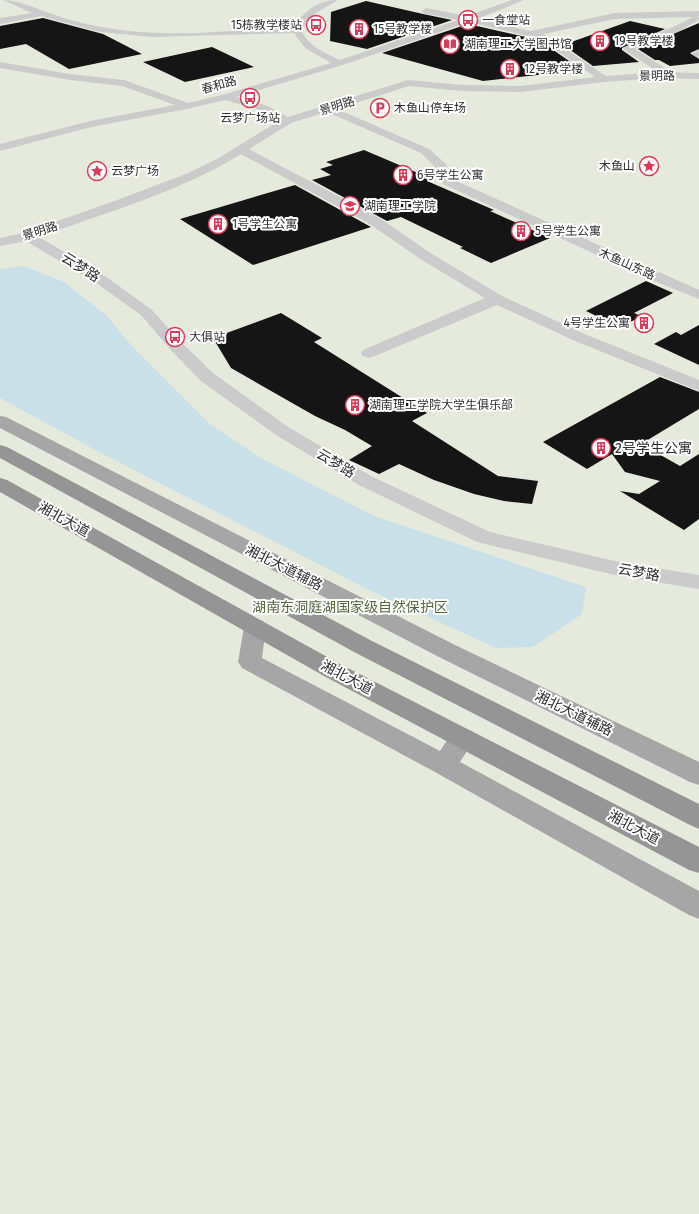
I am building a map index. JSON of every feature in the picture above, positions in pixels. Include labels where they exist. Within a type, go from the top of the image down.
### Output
[{"type":"highway","name":"湘北大道","points":[[0,451],[364,647],[699,817]]},
{"type":"highway","name":"湘北大道","points":[[3,487],[332,670],[699,861]]},
{"type":"main road","name":"湘北大道辅路","points":[[0,421],[447,651],[699,774]]},
{"type":"main road","points":[[255,627],[250,662],[444,765],[699,906]]},
{"type":"main road","points":[[444,765],[463,738]]},
{"type":"lane","points":[[7,0],[40,14],[98,29],[133,34],[296,30]]},
{"type":"lane","points":[[296,30],[301,22],[316,8],[334,0]]},
{"type":"lane","points":[[481,5],[503,0]]},
{"type":"lane","points":[[468,18],[520,0]]},
{"type":"lane","points":[[448,6],[461,9]]},
{"type":"lane","points":[[426,11],[468,18],[543,37],[604,79]]},
{"type":"lane","points":[[0,21],[40,14]]},
{"type":"lane","points":[[532,34],[615,16],[699,14]]},
{"type":"lane","points":[[585,32],[612,22],[615,16]]},
{"type":"lane","points":[[662,70],[628,49],[676,29],[699,17]]},
{"type":"lane","name":"春和路","points":[[0,148],[90,124],[187,106],[225,97],[340,63],[468,18]]},
{"type":"lane","points":[[296,30],[299,38],[305,44],[322,55],[340,63]]},
{"type":"lane","points":[[0,65],[63,76],[124,83],[187,106]]},
{"type":"lane","name":"景明路","points":[[0,242],[28,236],[125,202],[190,177],[220,162],[287,121],[408,83],[462,88],[514,89],[604,79],[658,75],[699,76]]},
{"type":"lane","points":[[225,97],[264,108],[287,121]]},
{"type":"lane","name":"木鱼山东路","points":[[329,109],[425,151],[442,167],[447,181],[654,276],[699,294]]},
{"type":"lane","points":[[240,149],[373,220],[427,257],[497,300],[581,338],[699,386]]},
{"type":"lane","name":"云梦路","points":[[28,236],[100,279],[148,313],[207,377],[219,386],[282,431],[366,481],[484,537],[619,569],[699,582]]},
{"type":"lane","points":[[369,353],[497,300]]},
{"type":"green space","name":"湖南东洞庭湖国家级自然保护区","points":[[0,0],[699,0],[699,1214],[0,1214]]},
{"type":"water","points":[[24,266],[64,282],[107,316],[132,346],[210,424],[261,458],[374,516],[586,587],[582,614],[533,647],[496,648],[369,590],[97,451],[0,398],[0,269]]},
{"type":"building","name":"15号教学楼","points":[[366,1],[452,20],[367,49],[330,41],[331,12]]},
{"type":"building","points":[[43,18],[103,34],[142,54],[69,69],[26,44],[0,49],[0,26]]},
{"type":"building","name":"19号教学楼","points":[[630,21],[665,29],[622,48],[622,50],[639,62],[593,66],[563,45]]},
{"type":"building","points":[[699,23],[699,49],[690,53],[699,59],[699,63],[670,66],[659,60],[655,60],[638,49]]},
{"type":"building","points":[[468,24],[539,40],[582,70],[483,81],[382,53]]},
{"type":"building","points":[[212,47],[254,67],[185,82],[143,62]]},
{"type":"building","points":[[364,150],[432,179],[427,181],[494,210],[490,211],[550,238],[491,263],[460,248],[463,247],[401,217],[387,221],[312,180],[331,175],[320,169],[333,165],[326,162]]},
{"type":"building","name":"1号学生公寓","points":[[295,185],[371,227],[253,265],[180,219]]},
{"type":"building","points":[[646,281],[673,293],[634,313],[644,317],[617,326],[586,311]]},
{"type":"building","name":"湖南理工学院大学生俱乐部","points":[[281,313],[322,338],[314,342],[427,413],[412,421],[498,476],[538,481],[532,504],[504,501],[474,494],[434,480],[399,464],[379,474],[349,460],[372,446],[345,430],[315,416],[231,368],[213,338]]},
{"type":"building","points":[[699,325],[699,365],[654,344],[676,332],[681,335]]},
{"type":"building","name":"2号学生公寓","points":[[660,377],[699,392],[699,409],[641,444],[680,466],[699,454],[699,519],[684,530],[620,491],[639,494],[660,481],[625,472],[612,454],[587,469],[543,442]]},
{"type":"place","name":"一食堂站","points":[[468,20]]},
{"type":"place","name":"15栋教学楼站","points":[[316,25]]},
{"type":"place","name":"15号教学楼","points":[[359,29]]},
{"type":"place","name":"19号教学楼","points":[[600,41]]},
{"type":"place","name":"湖南理工大学图书馆","points":[[450,44]]},
{"type":"place","name":"12号教学楼","points":[[510,69]]},
{"type":"place","name":"云梦广场站","points":[[250,98]]},
{"type":"place","name":"木鱼山停车场","points":[[380,108]]},
{"type":"place","name":"木鱼山","points":[[649,166]]},
{"type":"place","name":"云梦广场","points":[[97,171]]},
{"type":"place","name":"6号学生公寓","points":[[403,175]]},
{"type":"place","name":"湖南理工学院","points":[[350,206]]},
{"type":"place","name":"1号学生公寓","points":[[218,224]]},
{"type":"place","name":"5号学生公寓","points":[[521,231]]},
{"type":"place","name":"4号学生公寓","points":[[644,323]]},
{"type":"place","name":"大俱站","points":[[175,337]]},
{"type":"place","name":"湖南理工学院大学生俱乐部","points":[[355,405]]},
{"type":"place","name":"2号学生公寓","points":[[601,448]]}]
